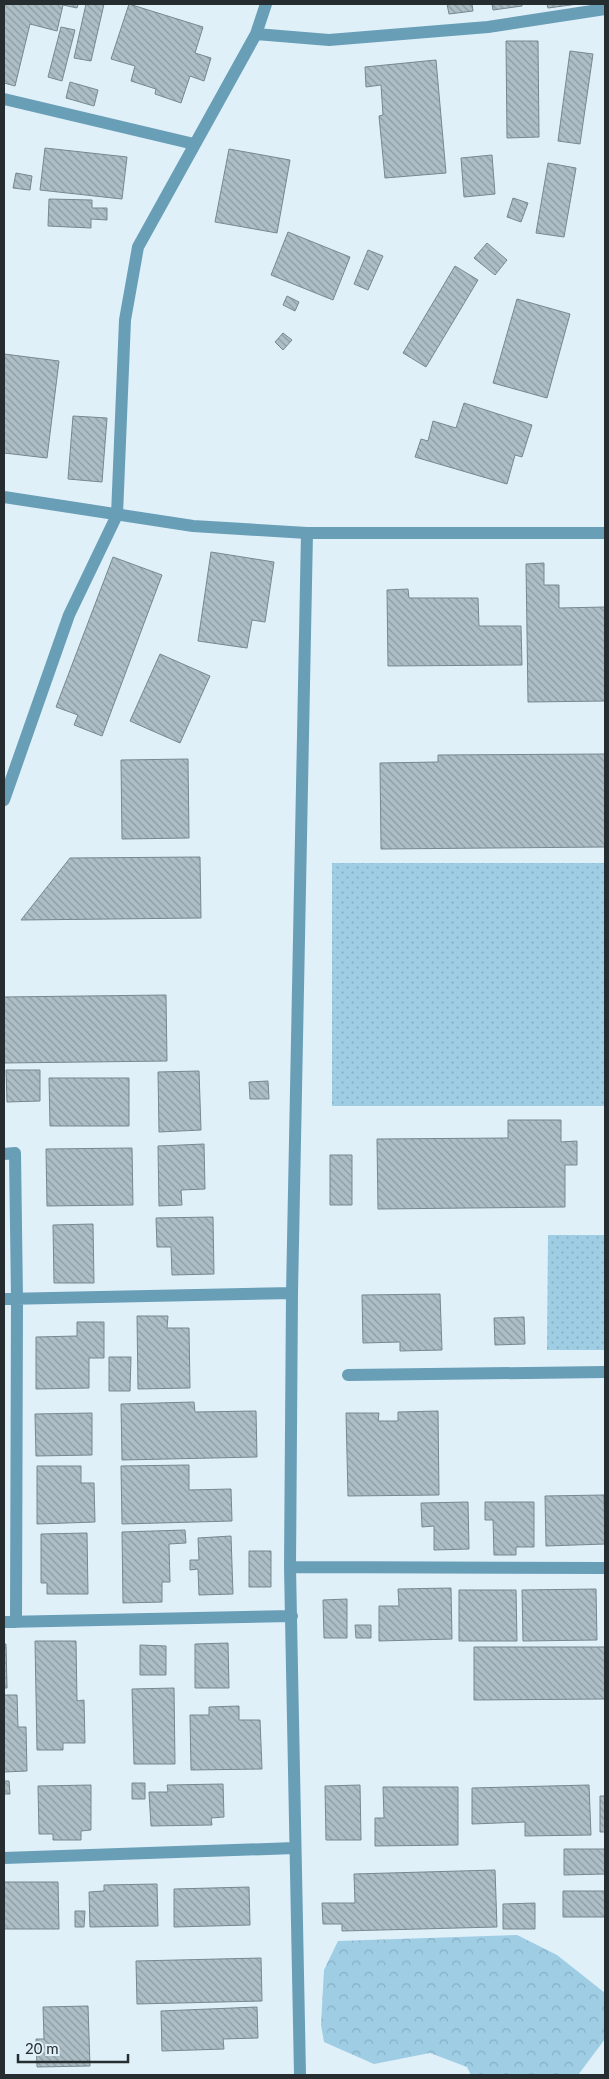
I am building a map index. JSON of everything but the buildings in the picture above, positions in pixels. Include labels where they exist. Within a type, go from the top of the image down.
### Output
[{"type":"street","points":[[4,800],[69,615],[117,515],[126,320],[138,247],[256,34],[266,4]]},
{"type":"street","points":[[256,34],[329,40],[488,27],[605,9]]},
{"type":"street","points":[[4,99],[194,144]]},
{"type":"street","points":[[4,497],[193,526],[307,533],[605,533]]},
{"type":"street","points":[[300,2075],[290,1567],[292,1293],[307,533]]},
{"type":"street","points":[[4,1154],[15,1153],[17,1299],[9,1486],[10,1622],[292,1616]]},
{"type":"street","points":[[4,1299],[292,1293]]},
{"type":"street","points":[[348,1376],[605,1372]]},
{"type":"street","points":[[290,1567],[605,1568]]},
{"type":"street","points":[[4,1858],[295,1848]]},
{"type":"green space","points":[[332,863],[605,863],[605,1106],[332,1106]]},
{"type":"green space","points":[[548,1235],[605,1235],[605,1350],[547,1350]]},
{"type":"green space","points":[[517,1935],[557,1955],[605,1993],[605,2039],[578,2075],[471,2075],[467,2067],[430,2053],[374,2064],[324,2042],[321,2025],[324,1970],[338,1941]]}]
